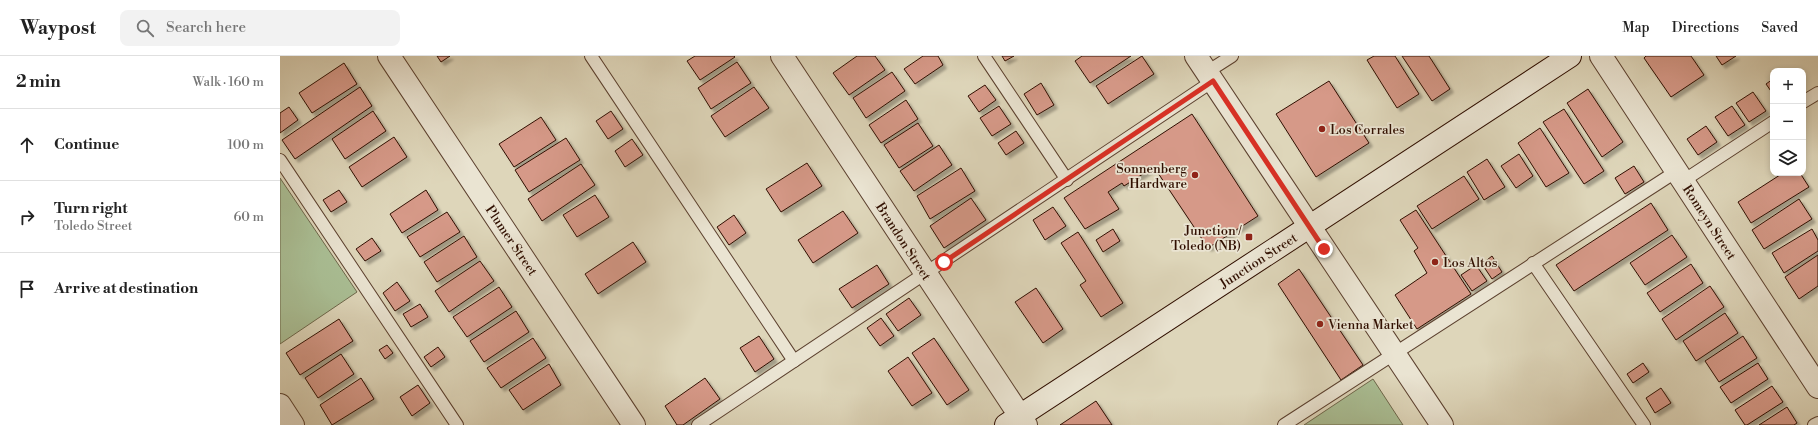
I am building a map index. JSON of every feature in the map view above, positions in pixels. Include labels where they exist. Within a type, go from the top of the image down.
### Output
[{"type":"street","name":"Plumer Street","points":[[389,56],[634,425]]},
{"type":"street","name":"Brandon Street","points":[[782,56],[926,274],[1017,422]]},
{"type":"street","name":"Junction Street","points":[[1017,422],[1309,226],[1570,56]]},
{"type":"street","name":"Romeyn Street","points":[[1601,56],[1818,387]]},
{"type":"street","points":[[1205,70],[1442,425]]},
{"type":"street","points":[[280,405],[293,425]]},
{"type":"lane","points":[[591,56],[794,361]]},
{"type":"lane","points":[[984,56],[1066,180]]},
{"type":"lane","points":[[698,425],[1066,180],[1205,70],[1232,56]]},
{"type":"lane","points":[[1806,100],[1818,93]]},
{"type":"lane","points":[[1284,425],[1532,263],[1770,124]]},
{"type":"lane","points":[[280,160],[457,425]]},
{"type":"lane","points":[[1532,263],[1644,425]]},
{"type":"lane","points":[[1814,425],[1818,423]]},
{"type":"green space","points":[[280,178],[357,292],[280,344]]},
{"type":"green space","points":[[1373,379],[1403,425],[1304,425]]},
{"type":"building","points":[[437,56],[450,56],[441,62]]},
{"type":"building","points":[[695,56],[735,57],[700,80],[687,61]]},
{"type":"building","points":[[857,56],[875,56],[885,70],[849,95],[833,73]]},
{"type":"building","points":[[923,56],[938,56],[943,65],[915,84],[904,69]]},
{"type":"building","points":[[1002,56],[1014,56],[1005,61]]},
{"type":"building","points":[[1082,56],[1131,56],[1090,83],[1075,61]]},
{"type":"building","points":[[1142,56],[1154,74],[1108,104],[1096,86]]},
{"type":"building","points":[[1374,56],[1395,56],[1419,94],[1397,108],[1367,60]]},
{"type":"building","points":[[1402,56],[1429,56],[1450,89],[1432,101]]},
{"type":"building","points":[[1646,56],[1691,56],[1704,75],[1671,97],[1644,58]]},
{"type":"building","points":[[1716,56],[1736,56],[1722,65]]},
{"type":"building","points":[[737,62],[751,83],[711,109],[698,88]]},
{"type":"building","points":[[344,63],[357,84],[312,113],[299,93]]},
{"type":"building","points":[[892,72],[905,91],[866,118],[853,98]]},
{"type":"building","name":"Los Corrales","points":[[1329,81],[1369,143],[1316,177],[1276,114]]},
{"type":"building","points":[[1770,81],[1770,90],[1766,84]]},
{"type":"building","points":[[1041,83],[1054,105],[1037,115],[1024,94]]},
{"type":"building","points":[[985,85],[996,100],[979,112],[968,96]]},
{"type":"building","points":[[360,87],[372,106],[295,159],[282,140]]},
{"type":"building","points":[[754,87],[769,108],[725,137],[711,116]]},
{"type":"building","points":[[1588,89],[1623,142],[1602,157],[1567,103]]},
{"type":"building","points":[[1753,92],[1766,111],[1749,122],[1736,103]]},
{"type":"building","points":[[906,100],[918,119],[881,143],[869,125]]},
{"type":"building","points":[[999,106],[1011,124],[992,136],[980,118]]},
{"type":"building","points":[[1732,106],[1745,125],[1728,136],[1715,117]]},
{"type":"building","points":[[289,107],[298,120],[280,133],[280,113]]},
{"type":"building","points":[[1564,109],[1604,171],[1584,184],[1543,122]]},
{"type":"building","points":[[373,111],[386,131],[345,159],[332,139]]},
{"type":"building","points":[[611,111],[623,129],[608,139],[596,121]]},
{"type":"building","name":"Sonnenberg Hardware","points":[[1192,114],[1258,216],[1208,248],[1154,167],[1124,186],[1122,183],[1108,192],[1119,209],[1085,229],[1064,198]]},
{"type":"building","points":[[541,117],[556,140],[514,167],[499,144]]},
{"type":"building","points":[[918,123],[933,146],[899,168],[884,145]]},
{"type":"building","points":[[1706,126],[1717,142],[1698,155],[1687,139]]},
{"type":"building","points":[[1540,128],[1569,173],[1546,187],[1518,143]]},
{"type":"building","points":[[1016,131],[1024,143],[1006,155],[998,143]]},
{"type":"building","points":[[394,137],[407,157],[362,187],[349,167]]},
{"type":"building","points":[[566,138],[580,160],[529,192],[515,170]]},
{"type":"building","points":[[632,139],[643,155],[625,167],[615,151]]},
{"type":"building","points":[[939,145],[952,165],[914,191],[900,171]]},
{"type":"building","points":[[1519,154],[1533,176],[1516,188],[1501,166]]},
{"type":"building","points":[[1487,159],[1505,187],[1484,200],[1467,172]]},
{"type":"building","points":[[807,163],[822,186],[781,212],[766,189]]},
{"type":"building","points":[[581,164],[595,185],[542,221],[528,199]]},
{"type":"building","points":[[1634,166],[1644,182],[1625,194],[1615,178]]},
{"type":"building","points":[[961,168],[975,191],[930,219],[917,196]]},
{"type":"building","points":[[1464,176],[1479,199],[1432,229],[1417,206]]},
{"type":"building","points":[[1778,176],[1802,176],[1809,187],[1751,223],[1738,202]]},
{"type":"building","points":[[339,190],[347,202],[331,212],[323,200]]},
{"type":"building","points":[[426,190],[438,210],[402,233],[390,214]]},
{"type":"building","points":[[595,195],[609,217],[577,237],[563,215]]},
{"type":"building","points":[[971,198],[986,220],[944,248],[930,226]]},
{"type":"building","points":[[1799,199],[1812,219],[1764,249],[1752,230]]},
{"type":"building","points":[[1651,203],[1668,230],[1574,291],[1556,265]]},
{"type":"building","points":[[1053,207],[1066,226],[1045,240],[1033,220]]},
{"type":"building","name":"Los Altos","points":[[1416,210],[1471,294],[1417,329],[1395,295],[1427,273],[1414,251],[1418,248],[1400,220]]},
{"type":"building","points":[[843,211],[858,233],[813,263],[798,240]]},
{"type":"building","points":[[447,212],[460,232],[420,257],[407,237]]},
{"type":"building","points":[[734,215],[746,233],[729,245],[717,227]]},
{"type":"building","points":[[1113,229],[1120,241],[1103,252],[1096,240]]},
{"type":"building","points":[[1812,229],[1818,240],[1818,251],[1784,273],[1772,253]]},
{"type":"building","points":[[1078,232],[1123,303],[1101,317],[1080,285],[1086,281],[1061,243]]},
{"type":"building","points":[[1672,235],[1687,257],[1645,285],[1630,263]]},
{"type":"building","points":[[464,236],[477,257],[437,282],[424,262]]},
{"type":"building","points":[[372,238],[381,251],[365,261],[356,249]]},
{"type":"building","points":[[633,242],[646,262],[598,294],[585,274]]},
{"type":"building","points":[[1818,255],[1818,286],[1799,299],[1785,277]]},
{"type":"building","points":[[1492,256],[1502,272],[1492,279],[1482,264]]},
{"type":"building","points":[[480,261],[494,281],[449,312],[435,291]]},
{"type":"building","points":[[1691,264],[1703,283],[1660,312],[1647,293]]},
{"type":"building","points":[[877,265],[889,284],[852,308],[839,289]]},
{"type":"building","points":[[1476,265],[1487,281],[1472,291],[1461,275]]},
{"type":"building","name":"Vienna Market","points":[[1299,269],[1363,365],[1341,380],[1278,284]]},
{"type":"building","points":[[397,282],[410,301],[395,311],[383,293]]},
{"type":"building","points":[[1710,286],[1724,307],[1676,340],[1662,319]]},
{"type":"building","points":[[499,287],[512,307],[467,337],[453,317]]},
{"type":"building","points":[[1036,288],[1063,329],[1043,343],[1015,302]]},
{"type":"building","points":[[909,298],[921,315],[898,331],[886,314]]},
{"type":"building","points":[[420,304],[428,317],[411,327],[403,314]]},
{"type":"building","points":[[516,311],[529,332],[484,362],[470,341]]},
{"type":"building","points":[[1725,313],[1738,333],[1696,361],[1683,341]]},
{"type":"building","points":[[881,318],[894,336],[880,346],[867,328]]},
{"type":"building","points":[[339,319],[353,341],[300,375],[286,353]]},
{"type":"building","points":[[759,336],[774,359],[755,372],[740,348]]},
{"type":"building","points":[[1743,336],[1757,358],[1719,382],[1705,361]]},
{"type":"building","points":[[533,338],[546,358],[501,388],[487,368]]},
{"type":"building","points":[[934,338],[969,390],[947,405],[912,353]]},
{"type":"building","points":[[387,345],[393,353],[385,359],[379,350]]},
{"type":"building","points":[[438,347],[445,357],[431,367],[424,357]]},
{"type":"building","points":[[341,354],[354,374],[318,398],[305,378]]},
{"type":"building","points":[[908,357],[932,393],[912,406],[888,371]]},
{"type":"building","points":[[1643,363],[1649,372],[1633,383],[1627,374]]},
{"type":"building","points":[[1758,363],[1768,379],[1731,403],[1720,387]]},
{"type":"building","points":[[549,364],[561,385],[523,410],[509,390]]},
{"type":"building","points":[[361,378],[374,399],[332,425],[320,405]]},
{"type":"building","points":[[705,378],[720,399],[683,425],[677,425],[665,406]]},
{"type":"building","points":[[418,385],[430,403],[412,416],[400,397]]},
{"type":"building","points":[[1772,386],[1783,402],[1745,425],[1735,410]]},
{"type":"building","points":[[1661,388],[1671,403],[1655,413],[1646,398]]},
{"type":"building","points":[[1096,401],[1112,425],[1060,425]]},
{"type":"building","points":[[1787,407],[1797,423],[1794,425],[1759,425]]},
{"type":"place","name":"Los Corrales","points":[[1322,129]]},
{"type":"place","name":"Sonnenberg Hardware","points":[[1195,175]]},
{"type":"place","name":"Junction / Toledo (NB)","points":[[1249,237]]},
{"type":"place","name":"Los Altos","points":[[1435,262]]},
{"type":"place","name":"Vienna Market","points":[[1320,324]]},
{"type":"route","points":[[944,262],[1213,81],[1324,249]]}]
